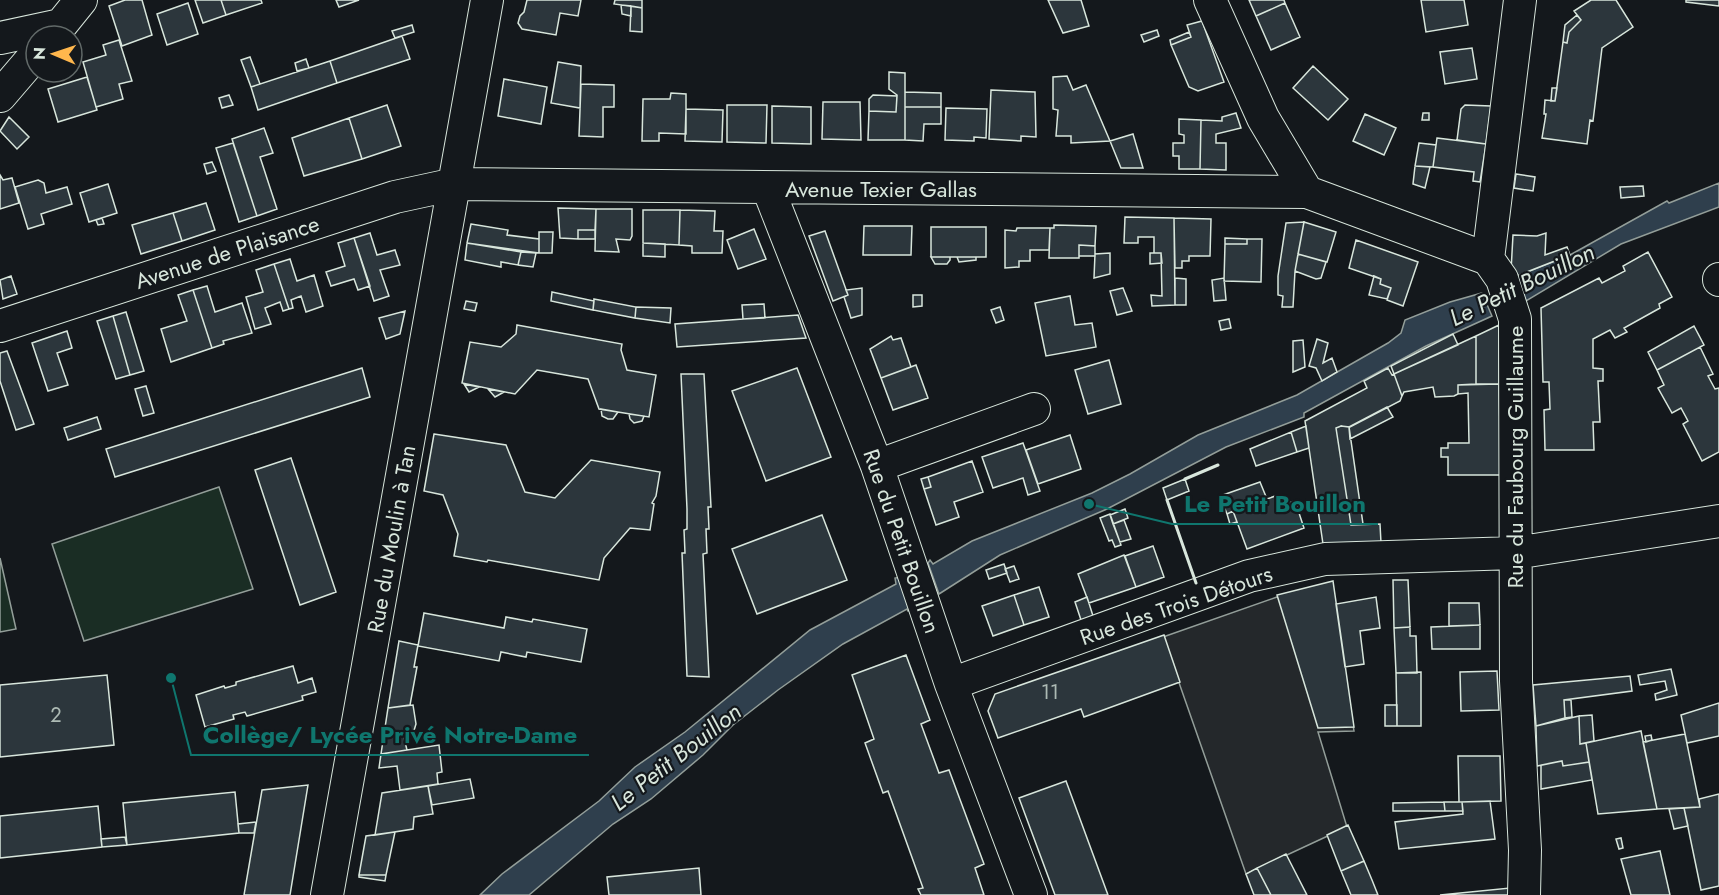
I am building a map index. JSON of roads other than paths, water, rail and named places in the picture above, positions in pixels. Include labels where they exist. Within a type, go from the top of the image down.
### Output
[{"type":"street","points":[[62,24],[81,0]]},
{"type":"street","name":"Rue du Moulin à Tan","points":[[327,895],[487,0]]},
{"type":"street","points":[[1210,0],[1263,117],[1307,192],[1500,280]]},
{"type":"street","name":"Rue du Faubourg Guillaume","points":[[1520,0],[1500,280],[1515,320],[1516,681],[1525,850],[1524,895]]},
{"type":"street","points":[[0,38],[24,35]]},
{"type":"street","points":[[0,96],[24,68]]},
{"type":"street","name":"Avenue Texier Gallas","points":[[455,184],[1307,192]]},
{"type":"street","name":"Avenue de Plaisance","points":[[0,326],[395,197],[455,184]]},
{"type":"street","name":"Rue du Petit Bouillon","points":[[768,188],[877,466],[951,684],[1031,895]]},
{"type":"street","points":[[877,466],[1034,409]]},
{"type":"street","name":"Rue des Trois Détours","points":[[951,684],[1260,573],[1325,559],[1515,553],[1719,521]]},
{"type":"street","name":"Rue du Faubourg Guillaume","points":[[1525,850],[1543,895]]},
{"type":"water","points":[[1719,183],[1719,207],[1621,244],[1526,301],[1514,277],[1570,255],[1667,201],[1669,203]]},
{"type":"water","points":[[1482,293],[1492,316],[1426,346],[1304,413],[1304,417],[1226,447],[1107,509],[1000,555],[939,594],[928,563],[930,560],[933,564],[972,541],[1092,493],[1198,435],[1297,395],[1388,343],[1401,333],[1405,320],[1450,302]]},
{"type":"water","points":[[901,577],[913,609],[908,611],[907,609],[843,644],[778,690],[733,725],[703,755],[651,799],[613,824],[529,895],[480,895],[502,874],[599,801],[635,767],[685,732],[810,630],[896,584],[895,578]]},
{"type":"place","name":"Le Petit Bouillon","points":[[1089,504]]},
{"type":"place","name":"Collège/ Lycée Privé Notre-Dame","points":[[171,678]]}]
